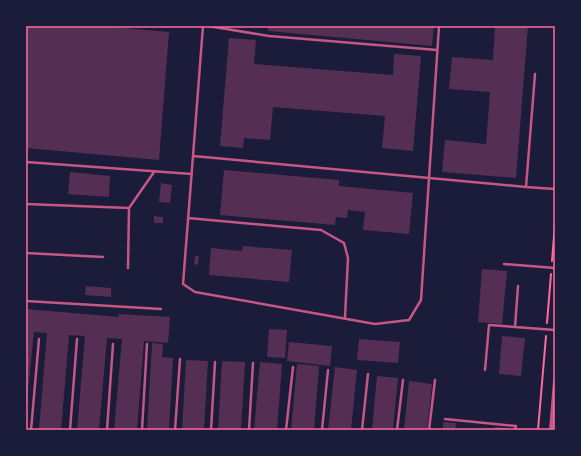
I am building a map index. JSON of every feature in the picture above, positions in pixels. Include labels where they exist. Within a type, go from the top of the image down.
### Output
[{"type":"street","points":[[551,430],[554,417],[555,382]]},
{"type":"lane","points":[[203,26],[183,284],[195,292],[345,317],[376,324],[409,320],[421,300],[439,26]]},
{"type":"lane","points":[[208,26],[269,36],[437,50]]},
{"type":"lane","points":[[526,187],[535,74]]},
{"type":"lane","points":[[193,156],[555,189]]},
{"type":"lane","points":[[26,162],[192,174]]},
{"type":"lane","points":[[128,268],[129,208],[154,172]]},
{"type":"lane","points":[[26,204],[129,208]]},
{"type":"lane","points":[[188,218],[321,230],[344,243],[348,258],[345,317]]},
{"type":"lane","points":[[26,254],[103,257]]},
{"type":"lane","points":[[504,264],[555,268]]},
{"type":"lane","points":[[515,327],[518,286]]},
{"type":"lane","points":[[26,301],[161,309]]},
{"type":"lane","points":[[486,370],[489,325],[555,330]]},
{"type":"lane","points":[[32,430],[39,339]]},
{"type":"lane","points":[[70,430],[77,340]]},
{"type":"lane","points":[[107,430],[113,344]]},
{"type":"lane","points":[[142,430],[147,344]]},
{"type":"lane","points":[[175,430],[180,359]]},
{"type":"lane","points":[[211,430],[216,362]]},
{"type":"lane","points":[[249,430],[253,363]]},
{"type":"lane","points":[[286,430],[293,367]]},
{"type":"lane","points":[[322,430],[328,370]]},
{"type":"lane","points":[[362,430],[368,374]]},
{"type":"lane","points":[[397,430],[403,380]]},
{"type":"lane","points":[[429,430],[434,380]]},
{"type":"lane","points":[[445,419],[516,426],[515,430]]},
{"type":"building","points":[[26,26],[100,26],[169,32],[159,160],[26,148]]},
{"type":"building","points":[[268,26],[434,26],[432,46],[268,31]]},
{"type":"building","points":[[495,26],[528,26],[516,178],[442,172],[445,140],[486,144],[490,92],[449,89],[452,57],[493,60]]},
{"type":"building","points":[[229,38],[256,40],[254,64],[393,75],[394,54],[421,56],[413,151],[382,148],[385,116],[273,107],[270,140],[244,138],[243,148],[220,146]]},
{"type":"building","points":[[224,170],[339,180],[339,186],[413,193],[409,234],[363,230],[365,212],[348,210],[347,218],[336,217],[335,225],[220,215]]},
{"type":"building","points":[[70,172],[110,176],[109,197],[68,194]]},
{"type":"building","points":[[161,183],[172,185],[170,203],[159,202]]},
{"type":"building","points":[[154,216],[163,217],[163,223],[154,223]]},
{"type":"building","points":[[243,246],[292,250],[289,282],[209,275],[211,248],[242,251]]},
{"type":"building","points":[[195,256],[199,256],[198,265],[194,264]]},
{"type":"building","points":[[482,269],[507,271],[502,324],[478,322]]},
{"type":"building","points":[[86,286],[111,288],[111,297],[85,295]]},
{"type":"building","points":[[26,309],[119,317],[118,314],[170,317],[168,343],[144,341],[137,430],[114,430],[122,339],[107,338],[99,430],[77,430],[85,336],[69,335],[61,430],[39,430],[47,333],[34,332],[26,409]]},
{"type":"building","points":[[269,329],[287,330],[285,358],[267,357]]},
{"type":"building","points":[[502,336],[525,338],[521,376],[499,374]]},
{"type":"building","points":[[359,339],[400,342],[398,363],[357,360]]},
{"type":"building","points":[[289,342],[332,346],[330,366],[287,361]]},
{"type":"building","points":[[152,343],[163,344],[162,357],[173,358],[169,430],[147,430]]},
{"type":"building","points":[[186,360],[208,361],[204,430],[182,430]]},
{"type":"building","points":[[222,361],[245,362],[241,430],[218,430]]},
{"type":"building","points":[[260,362],[282,364],[277,430],[254,430]]},
{"type":"building","points":[[297,364],[319,366],[314,430],[291,430]]},
{"type":"building","points":[[335,367],[357,370],[351,430],[328,430]]},
{"type":"building","points":[[377,376],[398,378],[393,430],[372,430]]},
{"type":"building","points":[[409,381],[432,384],[427,430],[404,430]]},
{"type":"building","points":[[443,422],[456,423],[455,430],[443,430]]},
{"type":"building","points":[[495,427],[507,428],[507,430],[495,430]]}]
